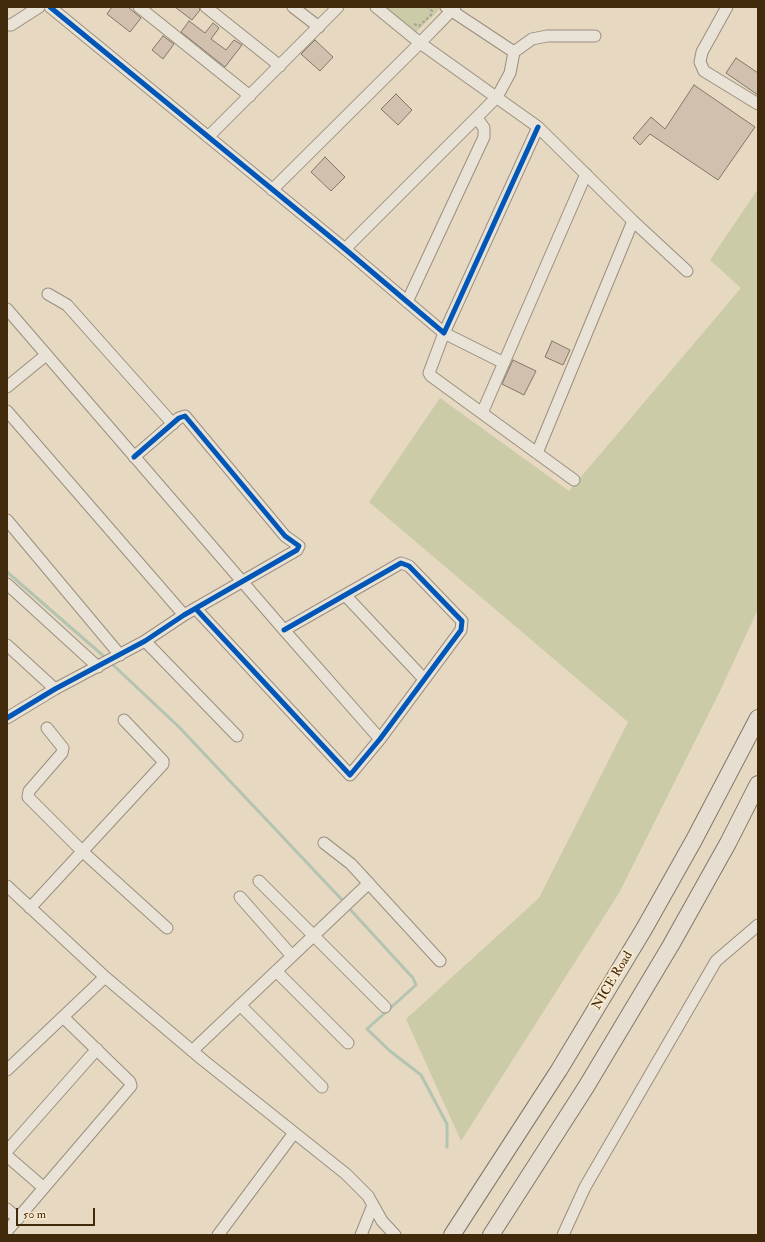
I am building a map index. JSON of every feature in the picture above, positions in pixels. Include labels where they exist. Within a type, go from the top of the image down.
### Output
[{"type":"highway","name":"NICE Road","points":[[452,1235],[559,1070],[644,929],[694,840],[758,718]]},
{"type":"highway","points":[[491,1235],[586,1087],[671,945],[728,843],[758,784]]},
{"type":"street","points":[[7,25],[11,25],[39,7]]},
{"type":"street","points":[[50,7],[345,249],[444,333],[504,363]]},
{"type":"street","points":[[139,7],[250,96]]},
{"type":"street","points":[[206,7],[280,66]]},
{"type":"street","points":[[293,7],[319,26]]},
{"type":"street","points":[[208,137],[338,7]]},
{"type":"street","points":[[376,7],[420,43],[538,127],[633,221],[687,271]]},
{"type":"street","points":[[727,7],[702,52],[700,62],[704,71],[758,104]]},
{"type":"street","points":[[272,190],[420,43],[450,8],[514,52]]},
{"type":"street","points":[[345,249],[497,97],[510,73],[514,52],[532,39],[547,36],[594,36]]},
{"type":"street","points":[[408,302],[484,137],[484,128],[477,118]]},
{"type":"street","points":[[538,127],[444,333],[429,373],[431,376],[574,480]]},
{"type":"street","points":[[482,413],[586,174]]},
{"type":"street","points":[[537,453],[633,221]]},
{"type":"street","points":[[48,294],[67,305],[173,424]]},
{"type":"street","points":[[7,309],[380,739]]},
{"type":"street","points":[[7,388],[46,355]]},
{"type":"street","points":[[7,411],[184,616]]},
{"type":"street","points":[[7,718],[55,689],[144,641],[297,550],[299,546],[285,536],[185,416],[173,424],[134,457]]},
{"type":"street","points":[[7,520],[120,655]]},
{"type":"street","points":[[196,609],[347,774],[350,775],[353,774],[380,739],[461,630],[462,621],[405,564],[401,563],[284,630]]},
{"type":"street","points":[[7,584],[98,667]]},
{"type":"street","points":[[345,595],[424,679]]},
{"type":"street","points":[[144,641],[237,736]]},
{"type":"street","points":[[7,645],[55,689]]},
{"type":"street","points":[[30,908],[163,764],[163,761],[124,720]]},
{"type":"street","points":[[47,728],[63,748],[62,753],[29,791],[28,797],[83,852],[167,928]]},
{"type":"street","points":[[324,843],[351,864],[440,961]]},
{"type":"street","points":[[259,881],[385,1007]]},
{"type":"street","points":[[192,1051],[369,883]]},
{"type":"street","points":[[7,886],[105,977],[192,1051],[346,1174],[368,1196],[382,1221],[395,1235]]},
{"type":"street","points":[[240,897],[292,956]]},
{"type":"street","points":[[563,1235],[585,1188],[716,961],[758,925]]},
{"type":"street","points":[[276,971],[348,1044]]},
{"type":"street","points":[[7,1070],[105,977]]},
{"type":"street","points":[[240,1005],[322,1087]]},
{"type":"street","points":[[7,1231],[131,1086],[130,1082],[63,1016]]},
{"type":"street","points":[[7,1151],[97,1050]]},
{"type":"street","points":[[218,1235],[294,1133]]},
{"type":"street","points":[[7,1156],[44,1188]]},
{"type":"street","points":[[362,1235],[373,1205]]},
{"type":"street","points":[[7,1210],[18,1219]]},
{"type":"path","points":[[409,20],[419,26],[431,15],[432,12],[428,7]]},
{"type":"green space","points":[[381,7],[439,7],[441,8],[414,34]]},
{"type":"green space","points":[[758,189],[758,609],[720,691],[619,893],[461,1141],[406,1019],[539,898],[628,722],[369,502],[440,398],[569,491],[741,288],[710,260]]},
{"type":"building","points":[[112,7],[128,7],[141,18],[130,32],[107,14]]},
{"type":"building","points":[[175,7],[199,7],[200,10],[192,20]]},
{"type":"building","points":[[189,21],[205,33],[213,23],[219,28],[211,39],[226,50],[234,40],[242,45],[225,67],[181,32]]},
{"type":"building","points":[[163,36],[174,44],[163,59],[152,50]]},
{"type":"building","points":[[315,40],[333,57],[320,71],[301,54]]},
{"type":"building","points":[[736,58],[758,73],[758,95],[726,73]]},
{"type":"building","points":[[694,85],[755,127],[718,180],[650,134],[640,145],[633,138],[651,117],[665,129]]},
{"type":"building","points":[[396,94],[412,110],[398,125],[381,109]]},
{"type":"building","points":[[325,157],[345,177],[331,191],[311,172]]},
{"type":"building","points":[[552,341],[570,350],[563,365],[545,357]]},
{"type":"building","points":[[513,360],[536,371],[524,395],[502,384]]},
{"type":"waterway","points":[[7,572],[107,659]]},
{"type":"waterway","points":[[111,663],[179,727],[344,902]]},
{"type":"waterway","points":[[348,907],[413,978],[416,985],[367,1029],[390,1051],[421,1075],[447,1124],[447,1147]]},
{"type":"cycle path","points":[[50,7],[345,249],[444,333],[538,127]]},
{"type":"cycle path","points":[[7,718],[55,689],[145,641],[184,615],[297,550],[299,546],[285,536],[185,416],[179,418],[134,457]]},
{"type":"cycle path","points":[[196,609],[350,775],[380,739],[461,630],[462,621],[409,566],[401,563],[284,630]]}]
